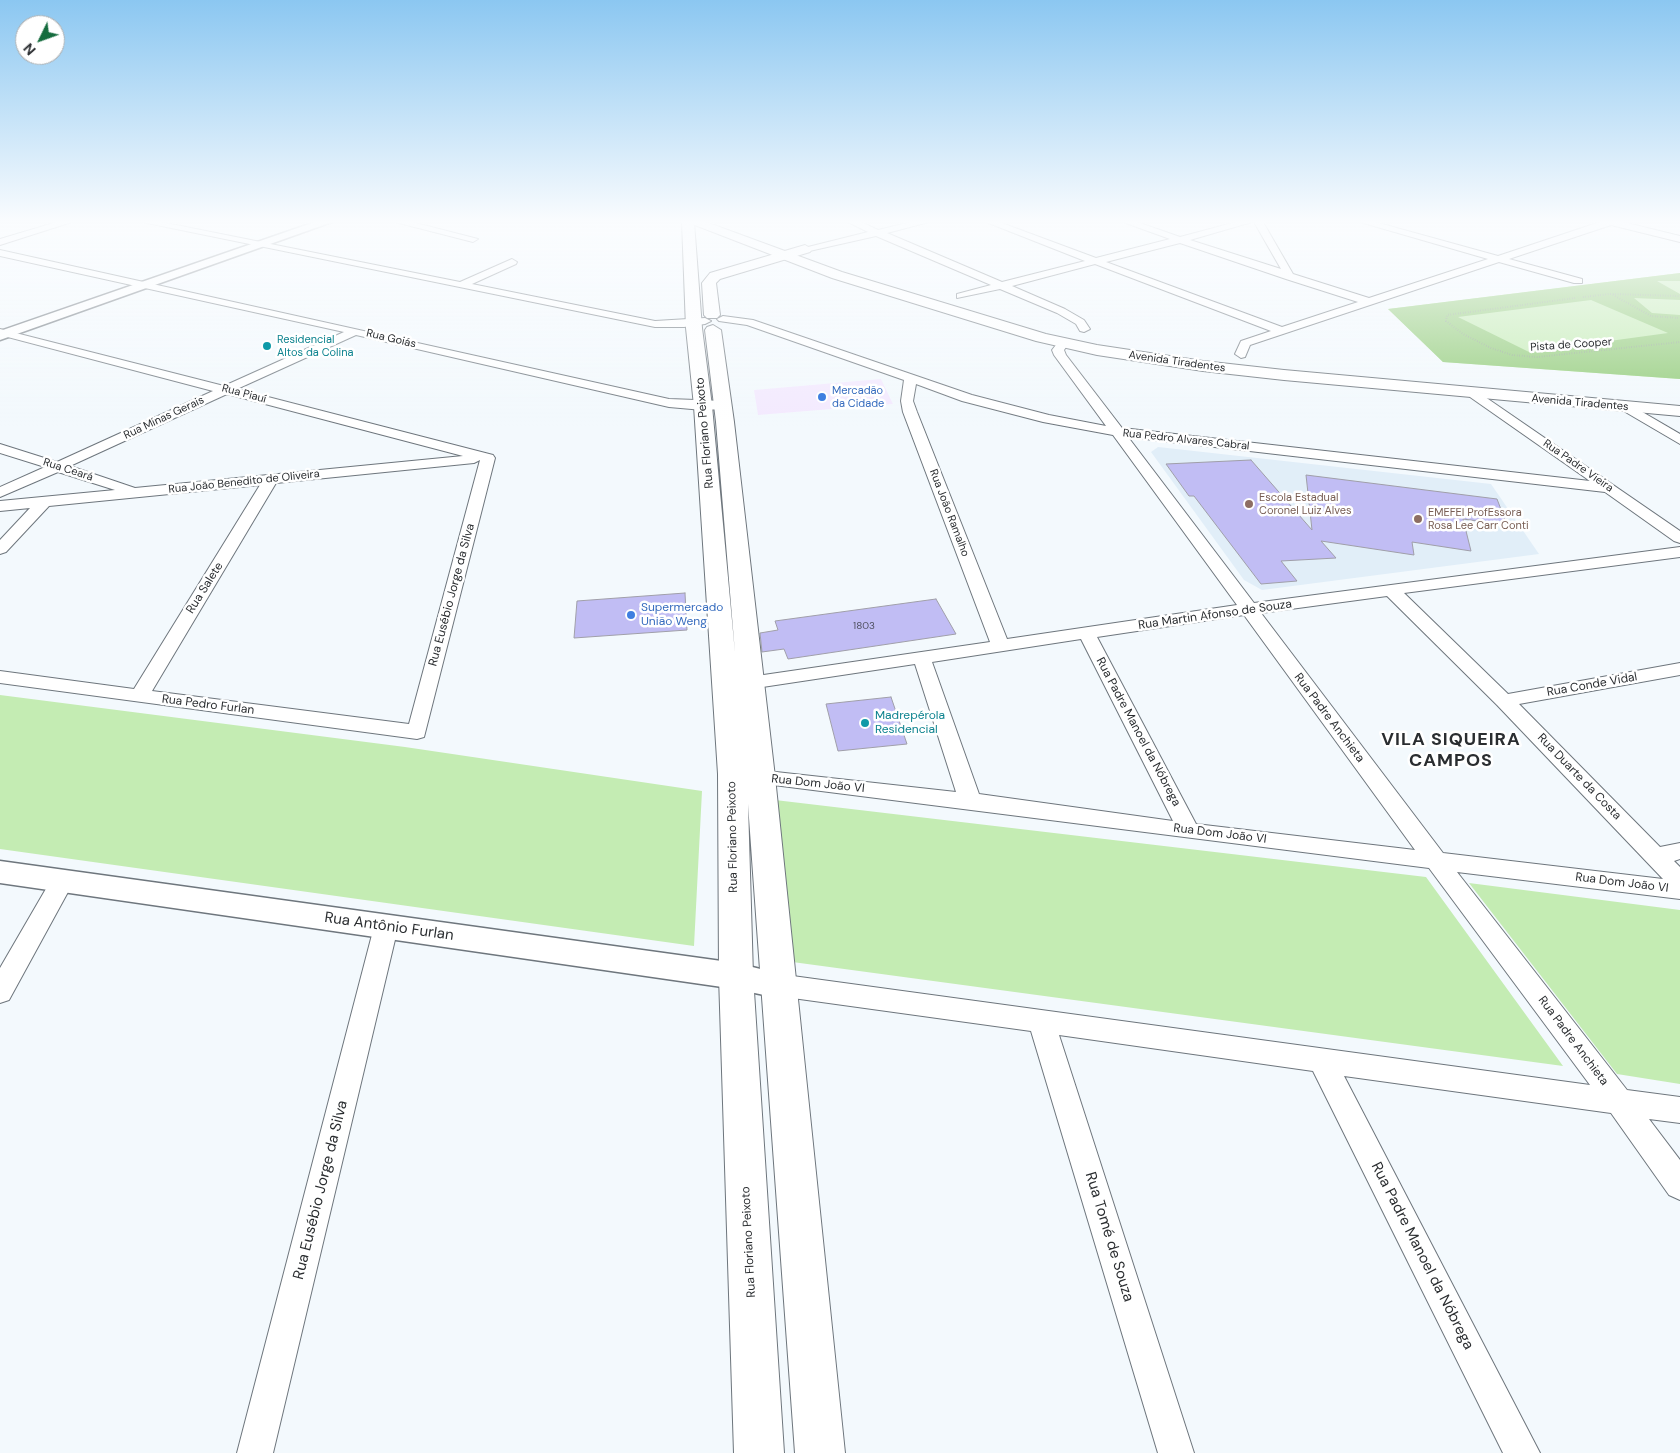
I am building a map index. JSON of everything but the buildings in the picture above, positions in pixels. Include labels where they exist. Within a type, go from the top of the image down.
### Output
[{"type":"main road","name":"Rua Floriano Peixoto","points":[[697,290],[709,325]]},
{"type":"main road","name":"Rua Floriano Peixoto","points":[[709,290],[725,686],[746,776],[778,985],[820,1453]]},
{"type":"main road","name":"Avenida Tiradentes","points":[[885,290],[937,307],[1063,343],[1134,357],[1203,366],[1475,394],[1680,412]]},
{"type":"main road","points":[[940,290],[994,306]]},
{"type":"main road","points":[[1029,315],[1103,334]]},
{"type":"main road","name":"Avenida Tiradentes","points":[[1141,340],[1179,346]]},
{"type":"main road","name":"Avenida Tiradentes","points":[[1234,353],[1259,356]]},
{"type":"main road","name":"Avenida Tiradentes","points":[[1442,374],[1680,397]]},
{"type":"main road","name":"Rua Floriano Peixoto","points":[[713,405],[750,683],[736,976],[759,1453]]},
{"type":"street","points":[[2,334],[134,290]]},
{"type":"street","name":"Rua Goiás","points":[[170,290],[669,403],[713,405]]},
{"type":"street","name":"Rua Pedro Alvares Cabral","points":[[492,290],[679,330],[709,325],[775,333],[1005,409],[1117,432],[1610,488]]},
{"type":"street","points":[[961,296],[985,290]]},
{"type":"street","points":[[1014,290],[1067,314],[1080,322],[1084,329]]},
{"type":"street","points":[[1172,290],[1283,331]]},
{"type":"street","points":[[1330,290],[1369,302]]},
{"type":"street","points":[[1234,353],[1245,344],[1406,290]]},
{"type":"street","name":"Rua Minas Gerais","points":[[0,493],[355,331]]},
{"type":"street","name":"Rua Piauí","points":[[2,334],[488,458]]},
{"type":"street","name":"Rua Padre Anchieta","points":[[1063,343],[1058,350],[1060,355],[1248,610],[1620,1102],[1680,1185]]},
{"type":"street","name":"Rua João Ramalho","points":[[910,379],[907,401],[910,412],[1001,646]]},
{"type":"street","name":"Rua Padre Vieira","points":[[1475,394],[1680,538]]},
{"type":"street","points":[[1627,407],[1680,440]]},
{"type":"street","name":"Rua Ceará","points":[[0,448],[136,493]]},
{"type":"street","name":"Rua João Benedito de Oliveira","points":[[0,506],[488,458]]},
{"type":"street","name":"Rua Eusébio Jorge da Silva","points":[[417,732],[488,458]]},
{"type":"street","name":"Rua Salete","points":[[139,696],[272,479]]},
{"type":"street","points":[[0,549],[44,502]]},
{"type":"street","name":"Rua Martin Afonso de Souza","points":[[725,686],[1248,610],[1680,552]]},
{"type":"street","name":"Rua Duarte da Costa","points":[[1391,590],[1504,701],[1680,882]]},
{"type":"street","name":"Rua Padre Manoel da Nóbrega","points":[[1087,634],[1189,830]]},
{"type":"street","points":[[922,658],[970,801]]},
{"type":"street","name":"Rua Conde Vidal","points":[[1504,701],[1680,669]]},
{"type":"street","name":"Rua Pedro Furlan","points":[[0,677],[417,732]]},
{"type":"street","name":"Rua Dom João VI","points":[[746,776],[970,801],[1436,861],[1680,890]]},
{"type":"street","points":[[1656,856],[1680,851]]},
{"type":"street","name":"Rua Antônio Furlan","points":[[0,872],[736,976],[778,985]]},
{"type":"street","points":[[0,992],[62,881]]},
{"type":"street","name":"Rua Eusébio Jorge da Silva","points":[[255,1453],[386,927]]},
{"type":"street","points":[[778,985],[1680,1110]]},
{"type":"street","name":"Rua Tomé de Souza","points":[[1041,1021],[1176,1453]]},
{"type":"street","name":"Rua Padre Manoel da Nóbrega","points":[[1321,1059],[1522,1453]]},
{"type":"path","points":[[1610,294],[1680,296]]},
{"type":"path","points":[[1610,294],[1652,316],[1680,318]]},
{"type":"path","name":"Pista de Cooper","points":[[1610,294],[1447,315],[1446,321],[1463,334],[1491,348],[1512,355],[1537,357],[1609,351],[1680,342]]},
{"type":"shaded area","name":"Mercadão da Cidade","points":[[881,379],[893,404],[758,415],[754,390]]},
{"type":"shaded area","points":[[1158,447],[1491,484],[1539,554],[1262,590],[1244,580],[1151,452]]},
{"type":"green space","points":[[1544,290],[1680,290],[1680,379],[1443,362],[1388,309]]},
{"type":"green space","points":[[1544,290],[1673,290],[1680,294],[1680,300],[1634,298],[1652,313],[1680,315],[1680,379],[1443,362],[1388,309]],"holes":[[[1591,300],[1668,333],[1529,352],[1458,317]]]},
{"type":"green space","points":[[0,695],[405,747],[702,791],[694,946],[0,849]]},
{"type":"green space","points":[[775,800],[1426,877],[1563,1066],[785,961]]},
{"type":"green space","points":[[1469,883],[1680,910],[1680,1084],[1617,1074]]},
{"type":"place","name":"Residencial Altos da Colina","points":[[267,346]]},
{"type":"place","name":"Mercadão da Cidade","points":[[822,397]]},
{"type":"place","name":"Escola Estadual Coronel Luiz Alves","points":[[1249,504]]},
{"type":"place","name":"EMEFEI ProfEssora Rosa Lee Carr Conti","points":[[1418,519]]},
{"type":"place","name":"Supermercado União Weng","points":[[631,615]]},
{"type":"place","name":"Madrepérola Residencial","points":[[865,723]]},
{"type":"district","name":"VILA SIQUEIRA CAMPOS","points":[[1451,750]]}]
